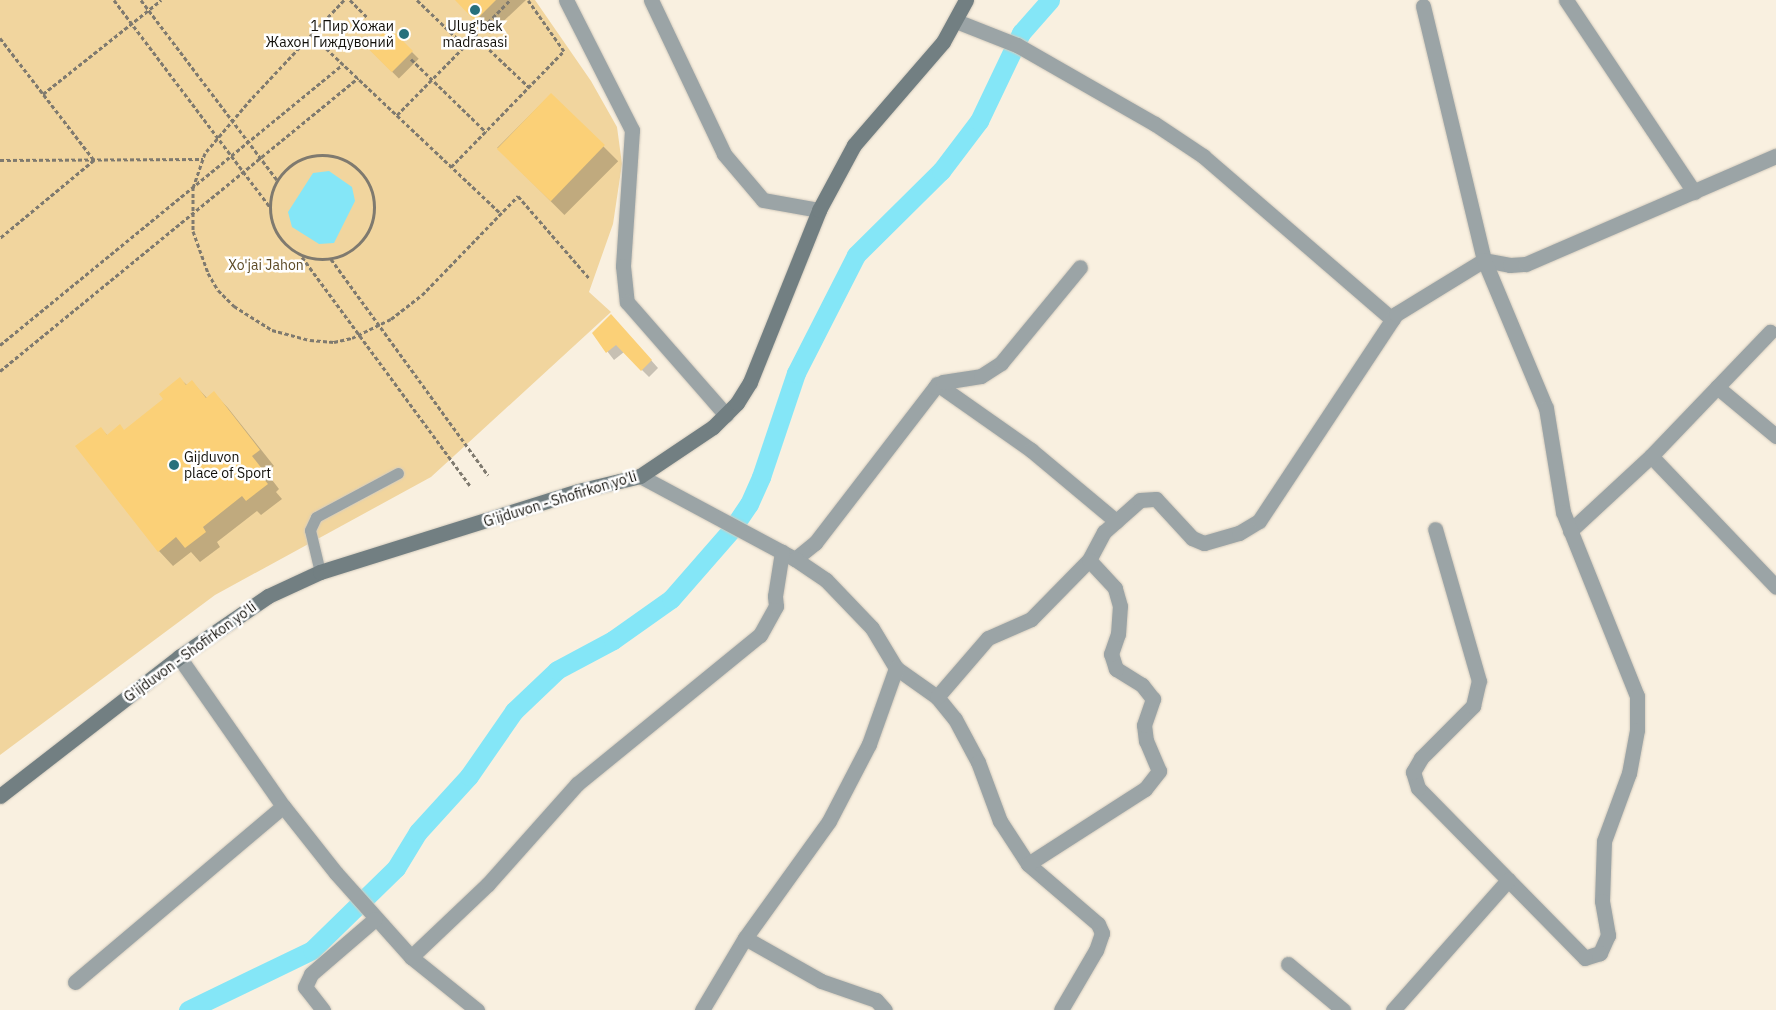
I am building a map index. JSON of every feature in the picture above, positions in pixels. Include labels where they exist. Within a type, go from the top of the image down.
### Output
[{"type":"main road","name":"G'ijduvon - Shofirkon yo'li","points":[[0,796],[179,657],[242,611],[320,572],[578,491],[640,476],[698,439],[726,416],[750,382],[819,210],[854,144],[932,56],[956,21],[966,0]]},
{"type":"street","points":[[566,0],[632,130],[623,266],[627,302],[726,416]]},
{"type":"street","points":[[651,0],[724,154],[763,200],[819,210]]},
{"type":"street","points":[[1566,0],[1694,192]]},
{"type":"street","points":[[1423,6],[1479,228],[1484,260],[1546,408],[1559,497],[1570,531],[1637,696],[1637,730],[1629,773],[1604,841],[1602,900],[1608,935],[1600,953],[1585,958],[1418,788],[1413,772],[1421,758],[1473,706],[1479,681],[1435,529]]},
{"type":"street","points":[[956,21],[1012,42],[1155,124],[1203,156],[1392,319]]},
{"type":"street","points":[[937,697],[988,638],[1031,619],[1089,560],[1104,532],[1140,500],[1156,499],[1192,538],[1204,543],[1239,533],[1260,522],[1392,319],[1412,301],[1484,260],[1510,265],[1526,264],[1776,156]]},
{"type":"street","points":[[411,957],[488,884],[576,784],[760,635],[776,606],[775,596],[789,555],[815,543],[938,384],[981,376],[1001,363],[1080,267]]},
{"type":"street","points":[[1570,531],[1651,456],[1770,332]]},
{"type":"street","points":[[938,384],[1031,450],[1116,521]]},
{"type":"street","points":[[1717,387],[1776,436]]},
{"type":"street","points":[[1651,456],[1776,587]]},
{"type":"street","points":[[640,476],[789,555],[826,580],[872,628],[896,668],[937,697],[955,719],[978,762],[1000,821],[1028,864],[1098,924],[1102,933],[1096,950],[1060,1010]]},
{"type":"street","points":[[1028,864],[1144,789],[1160,771],[1146,741],[1144,725],[1153,699],[1142,685],[1116,669],[1111,654],[1118,634],[1120,606],[1115,588],[1089,560]]},
{"type":"street","points":[[179,657],[283,806],[336,873],[411,957],[477,1010]]},
{"type":"street","points":[[702,1010],[745,938],[829,821],[869,744],[896,668]]},
{"type":"street","points":[[75,982],[283,806]]},
{"type":"street","points":[[1393,1010],[1508,880]]},
{"type":"street","points":[[323,1010],[305,986],[310,974],[372,914]]},
{"type":"street","points":[[745,938],[821,981],[876,1000],[885,1010]]},
{"type":"street","points":[[1288,964],[1343,1010]]},
{"type":"lane","points":[[320,572],[310,530],[316,517],[398,473]]},
{"type":"path","points":[[114,0],[270,207],[275,232],[286,246],[301,256],[471,487]]},
{"type":"path","points":[[141,0],[277,180]]},
{"type":"path","points":[[43,94],[161,0]]},
{"type":"path","points":[[344,0],[232,120],[217,137],[203,159],[193,187],[193,232],[208,273],[218,290],[250,318],[272,330],[310,340],[334,342],[360,335],[380,325],[422,295],[518,196],[589,278]]},
{"type":"path","points":[[350,0],[367,18]]},
{"type":"path","points":[[417,0],[465,46]]},
{"type":"path","points":[[397,115],[510,0]]},
{"type":"path","points":[[451,167],[564,51],[528,0]]},
{"type":"path","points":[[312,35],[501,214]]},
{"type":"path","points":[[476,36],[530,87]]},
{"type":"path","points":[[0,38],[94,160]]},
{"type":"path","points":[[411,59],[486,132]]},
{"type":"path","points":[[0,345],[343,64]]},
{"type":"path","points":[[0,371],[193,215],[358,78]]},
{"type":"path","points":[[270,207],[277,180],[288,167],[302,159],[318,155],[342,160],[362,174],[371,189],[374,205],[372,222],[365,237],[352,250],[331,259],[301,256]]},
{"type":"path","points":[[0,160],[203,159]]},
{"type":"path","points":[[0,238],[94,160]]},
{"type":"path","points":[[331,259],[488,475]]},
{"type":"green space","name":"Xo'jai Jahon","points":[[0,0],[535,0],[591,81],[617,127],[622,164],[613,224],[589,292],[611,312],[431,477],[215,595],[0,755]]},
{"type":"water","points":[[329,171],[352,187],[355,201],[334,243],[319,244],[292,227],[288,212],[313,173]]},
{"type":"building","name":"Ulug'bek madrasasi","points":[[455,0],[496,0],[475,21]]},
{"type":"building","points":[[389,27],[413,51],[392,72],[368,48]]},
{"type":"building","points":[[551,93],[605,145],[551,201],[497,149]]},
{"type":"building","points":[[611,314],[652,360],[641,371],[616,345],[606,353],[592,333]]},
{"type":"building","name":"Gijduvon place of Sport","points":[[180,377],[186,385],[192,380],[206,398],[214,391],[260,450],[252,456],[266,474],[262,477],[268,484],[246,501],[242,496],[203,527],[206,532],[185,548],[176,537],[158,552],[75,446],[101,427],[107,435],[120,424],[124,430],[163,399],[159,394]]},
{"type":"waterway","points":[[188,1010],[312,950],[396,868],[418,832],[469,776],[514,711],[557,670],[613,640],[671,599],[732,529],[749,504],[761,477],[796,373],[856,255],[941,171],[979,121],[1021,33],[1050,0]]},
{"type":"place","name":"Ulug'bek madrasasi","points":[[475,10]]},
{"type":"place","name":"1 Пир Хожаи Жахон Гиждувоний","points":[[404,34]]},
{"type":"place","name":"Gijduvon place of Sport","points":[[174,465]]}]
